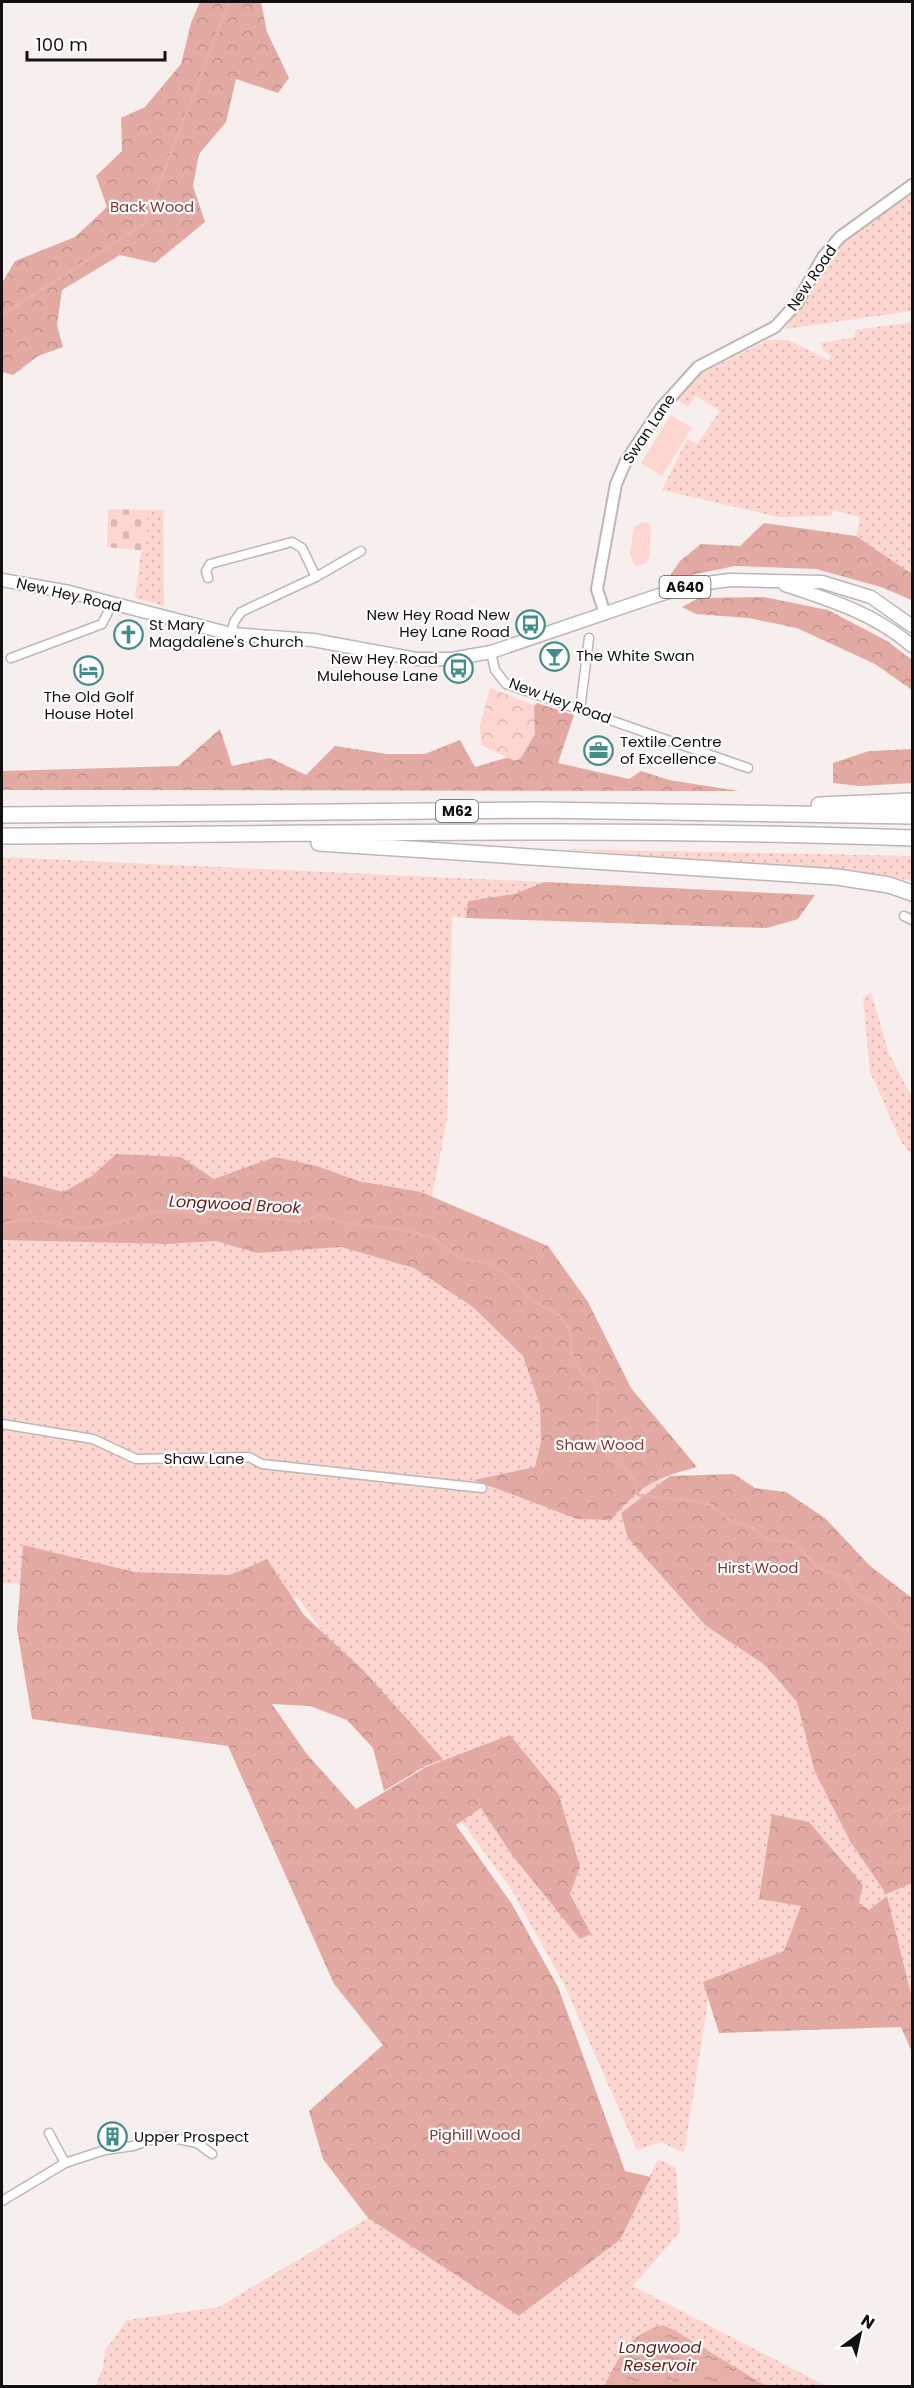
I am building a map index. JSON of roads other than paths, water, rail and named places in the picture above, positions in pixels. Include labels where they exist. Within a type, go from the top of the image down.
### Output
[{"type":"highway","points":[[678,811],[912,801]]},
{"type":"highway","name":"M62","points":[[2,815],[538,810],[912,816]]},
{"type":"highway","name":"M62","points":[[2,836],[564,832],[789,833],[912,838]]},
{"type":"highway","points":[[194,835],[837,877],[889,885],[912,893]]},
{"type":"main road","name":"New Hey Road","points":[[2,580],[69,592],[231,634],[313,640],[416,659],[452,659],[491,652],[690,585],[730,580],[822,582],[871,597],[912,626]]},
{"type":"main road","name":"New Hey Road","points":[[770,580],[841,603],[873,619],[912,646]]},
{"type":"street","name":"New Road","points":[[770,330],[787,316],[797,303],[823,257],[840,237],[912,185]]},
{"type":"street","name":"Swan Lane","points":[[605,614],[597,589],[616,484],[626,461],[672,393],[698,367],[770,330]]},
{"type":"street","points":[[208,578],[206,571],[210,564],[291,542],[302,548],[316,577]]},
{"type":"street","points":[[231,634],[234,622],[241,612],[316,577],[361,551]]},
{"type":"street","points":[[11,658],[102,624],[112,604]]},
{"type":"street","points":[[580,710],[589,638]]},
{"type":"street","name":"New Hey Road","points":[[491,652],[495,670],[506,684],[748,768]]},
{"type":"street","name":"Shaw Lane","points":[[2,1424],[93,1439],[135,1459],[249,1457],[262,1464],[482,1488]]},
{"type":"street","points":[[49,2133],[65,2163]]},
{"type":"street","points":[[2,2201],[65,2163],[105,2150],[169,2137],[197,2143],[212,2154]]},
{"type":"water","name":"Longwood Reservoir","points":[[663,2325],[766,2386],[604,2386],[626,2348],[641,2334]]},
{"type":"waterway","points":[[2,315],[144,224],[229,2]]},
{"type":"waterway","name":"Longwood Brook","points":[[2,1225],[21,1219],[52,1222],[80,1229],[120,1222],[152,1212],[179,1211],[219,1218],[268,1218],[300,1222],[321,1215],[344,1223],[403,1230],[433,1238],[461,1259],[489,1263],[511,1277],[531,1300],[559,1315],[570,1330],[571,1353],[583,1375],[594,1380],[598,1395],[597,1440],[610,1459],[627,1469],[635,1482],[638,1495],[711,1505],[732,1521],[750,1526],[767,1539],[795,1543],[818,1568],[847,1577],[855,1594],[874,1602],[897,1626],[912,1631]]},
{"type":"waterway","points":[[881,1825],[892,1812],[912,1807]]},
{"type":"place","name":"New Hey Road New Hey Lane Road","points":[[531,624]]},
{"type":"place","name":"St Mary Magdalene's Church","points":[[128,634]]},
{"type":"place","name":"The White Swan","points":[[555,656]]},
{"type":"place","name":"New Hey Road Mulehouse Lane","points":[[459,668]]},
{"type":"place","name":"The Old Golf House Hotel","points":[[89,670]]},
{"type":"place","name":"Textile Centre of Excellence","points":[[599,751]]},
{"type":"place","name":"Upper Prospect","points":[[113,2137]]},
{"type":"park label","name":"Back Wood","points":[[152,207]]},
{"type":"park label","name":"Shaw Wood","points":[[600,1445]]},
{"type":"park label","name":"Hirst Wood","points":[[758,1568]]},
{"type":"park label","name":"Pighill Wood","points":[[475,2135]]}]
